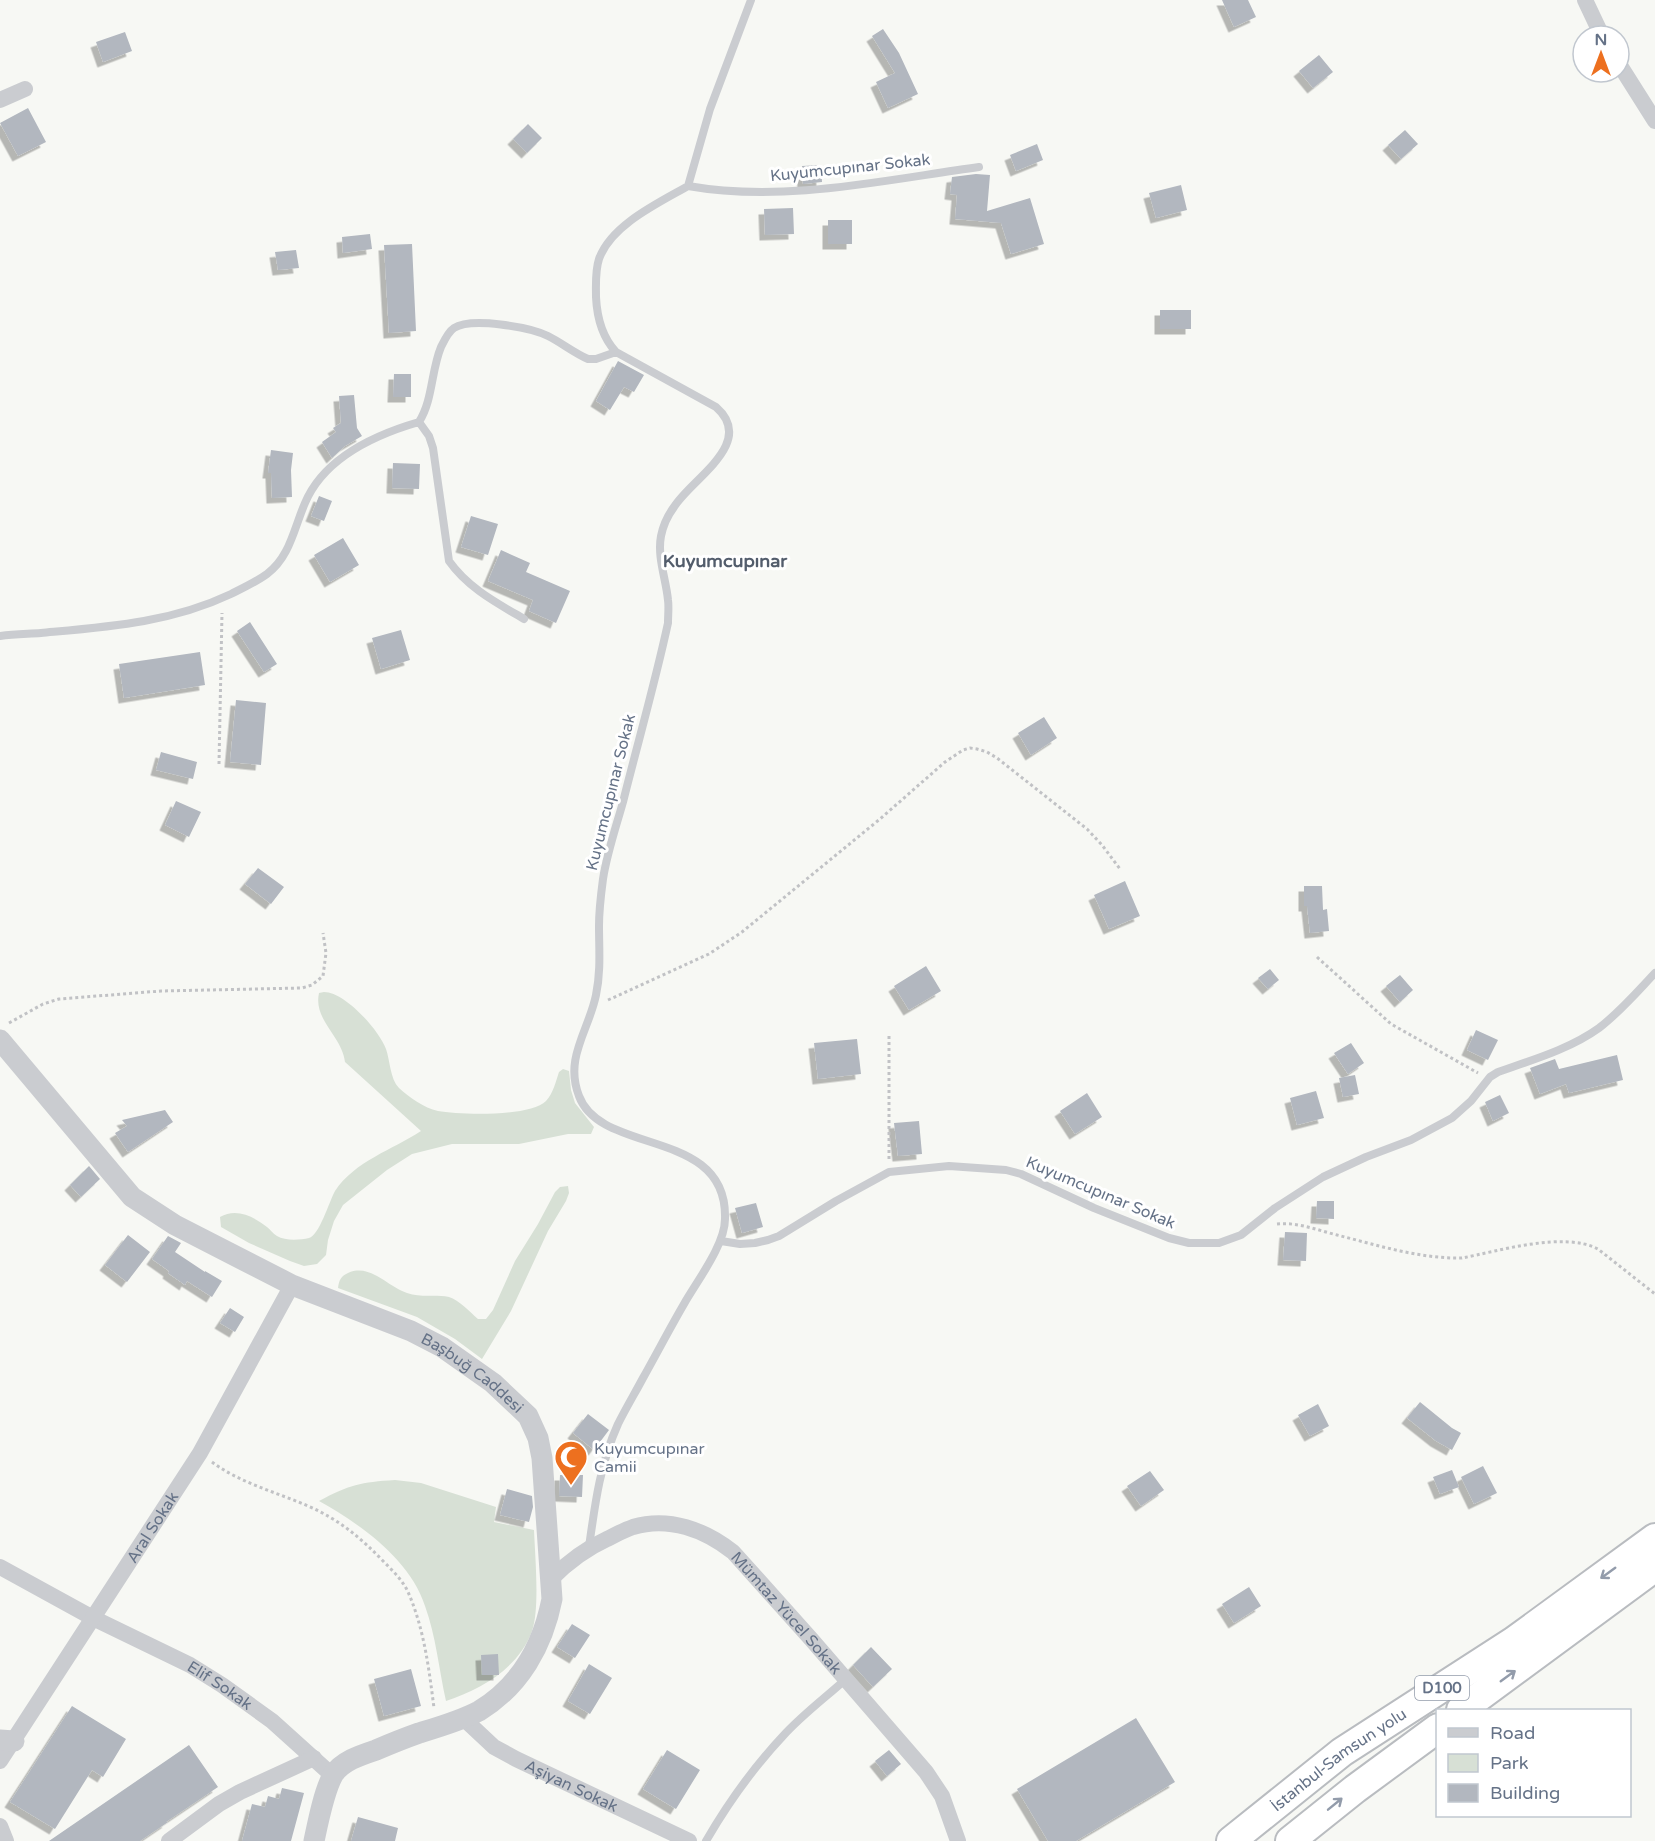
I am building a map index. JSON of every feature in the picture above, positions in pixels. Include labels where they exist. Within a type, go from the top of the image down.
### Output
[{"type":"highway","name":"İstanbul-Samsun yolu","points":[[1232,1841],[1342,1752],[1514,1641],[1655,1538]]},
{"type":"highway","name":"D100","points":[[1462,1709],[1655,1567]]},
{"type":"highway","name":"İstanbul-Samsun yolu","points":[[1290,1841],[1436,1729]]},
{"type":"street","points":[[1585,0],[1596,24]]},
{"type":"street","points":[[1631,83],[1655,121]]},
{"type":"street","points":[[0,100],[25,89]]},
{"type":"street","name":"Başbuğ Caddesi","points":[[4,1032],[132,1197],[175,1225],[292,1285],[411,1331],[442,1347],[493,1383],[528,1416],[538,1438],[542,1458],[552,1599],[549,1619],[530,1660],[516,1681],[479,1711],[350,1760],[333,1776]]},
{"type":"street","name":"Aral Sokak","points":[[0,1761],[7,1740],[93,1618],[200,1453],[292,1285]]},
{"type":"street","name":"Mümtaz Yücel Sokak","points":[[550,1580],[566,1564],[589,1548],[633,1527],[657,1523],[678,1525],[699,1531],[718,1541],[733,1552],[926,1772],[942,1796],[958,1841]]},
{"type":"street","name":"Elif Sokak","points":[[0,1567],[93,1618],[190,1665],[222,1685],[272,1721],[333,1776]]},
{"type":"street","name":"Aşiyan Sokak","points":[[463,1718],[494,1747],[516,1759],[689,1841]]},
{"type":"street","points":[[169,1841],[219,1804],[267,1778],[314,1758]]},
{"type":"street","points":[[314,1841],[324,1800],[333,1776]]},
{"type":"street","points":[[0,1826],[6,1841]]},
{"type":"lane","points":[[688,186],[710,109],[751,0]]},
{"type":"lane","name":"Kuyumcupınar Sokak","points":[[589,1548],[600,1472],[615,1432],[721,1241],[726,1218],[724,1202],[711,1173],[685,1155],[598,1121],[580,1100],[575,1081],[576,1052],[593,1007],[599,975],[599,923],[603,876],[668,622],[668,598],[662,563],[661,536],[674,506],[723,453],[729,435],[727,422],[716,407],[616,352],[603,335],[596,306],[596,277],[599,260],[604,248],[626,224],[688,186],[730,192],[815,189],[979,167]]},
{"type":"lane","points":[[0,636],[141,622],[180,613],[221,598],[267,574],[283,558],[305,502],[325,472],[360,446],[394,429],[419,422],[425,413],[441,346],[446,336],[454,328],[481,324],[516,326],[548,336],[588,359],[596,359],[616,352]]},
{"type":"lane","points":[[419,422],[429,436],[433,448],[449,561],[480,592],[524,619]]},
{"type":"lane","name":"Kuyumcupınar Sokak","points":[[721,1241],[740,1244],[755,1243],[779,1236],[826,1206],[888,1172],[948,1166],[1006,1170],[1038,1180],[1094,1208],[1169,1239],[1189,1243],[1219,1243],[1241,1235],[1275,1208],[1323,1177],[1411,1140],[1452,1118],[1472,1101],[1490,1077],[1498,1072],[1560,1049],[1598,1029],[1614,1016],[1655,973]]},
{"type":"lane","points":[[706,1841],[733,1796],[761,1761],[784,1735],[846,1679]]},
{"type":"path","points":[[219,764],[221,598]]},
{"type":"path","points":[[593,1007],[710,954],[742,932],[880,819],[945,762],[970,748],[987,752],[997,758],[1072,816],[1102,845],[1120,869]]},
{"type":"path","points":[[4,1032],[43,1004],[59,999],[161,991],[302,988],[312,985],[323,976],[326,953],[323,933]]},
{"type":"path","points":[[1317,957],[1391,1024],[1477,1073],[1490,1077]]},
{"type":"path","points":[[888,1172],[889,1033]]},
{"type":"path","points":[[1250,1229],[1286,1224],[1299,1225],[1386,1247],[1448,1258],[1462,1258],[1549,1242],[1579,1243],[1598,1249],[1655,1294]]},
{"type":"path","points":[[200,1453],[237,1477],[336,1520],[352,1531],[396,1574],[407,1590],[419,1622],[428,1663],[436,1728]]},
{"type":"green space","points":[[324,992],[342,998],[369,1023],[386,1049],[396,1084],[422,1105],[438,1111],[462,1113],[494,1114],[525,1110],[546,1101],[559,1072],[563,1069],[569,1071],[575,1103],[594,1127],[591,1134],[568,1134],[519,1144],[452,1144],[412,1154],[387,1170],[343,1205],[334,1221],[326,1255],[317,1264],[304,1266],[249,1243],[221,1227],[220,1217],[232,1213],[244,1214],[262,1223],[280,1238],[293,1240],[309,1238],[313,1236],[324,1218],[335,1191],[343,1181],[363,1164],[421,1131],[345,1062],[339,1044],[320,1012],[319,993]]},
{"type":"green space","points":[[568,1186],[569,1193],[566,1201],[548,1231],[511,1311],[482,1359],[455,1339],[417,1317],[338,1288],[341,1279],[346,1274],[364,1271],[407,1293],[449,1297],[460,1303],[478,1319],[486,1319],[493,1310],[515,1261],[555,1192],[560,1187]]},
{"type":"green space","points":[[395,1480],[421,1483],[496,1507],[494,1522],[534,1530],[536,1609],[532,1631],[526,1644],[518,1656],[497,1676],[485,1684],[446,1701],[429,1617],[418,1589],[408,1573],[382,1544],[351,1520],[319,1501],[355,1485]]},
{"type":"building","points":[[1222,0],[1248,0],[1256,17],[1234,27]]},
{"type":"building","points":[[883,29],[899,53],[918,94],[888,108],[876,82],[895,73],[872,36]]},
{"type":"building","points":[[125,32],[132,51],[103,62],[96,42]]},
{"type":"building","points":[[1319,55],[1333,72],[1313,88],[1299,71]]},
{"type":"building","points":[[28,108],[46,142],[18,156],[0,123]]},
{"type":"building","points":[[528,124],[542,138],[527,153],[513,139]]},
{"type":"building","points":[[1405,130],[1418,144],[1401,159],[1388,145]]},
{"type":"building","points":[[1037,144],[1043,160],[1016,171],[1010,155]]},
{"type":"building","points":[[821,165],[822,182],[803,184],[802,166]]},
{"type":"building","points":[[990,175],[987,211],[1030,198],[1044,244],[1011,254],[1001,223],[955,219],[957,195],[950,194],[952,177]]},
{"type":"building","points":[[1181,185],[1187,210],[1156,218],[1149,193]]},
{"type":"building","points":[[793,208],[794,234],[765,235],[764,209]]},
{"type":"building","points":[[828,220],[852,220],[852,244],[828,244]]},
{"type":"building","points":[[370,234],[372,249],[343,253],[342,237]]},
{"type":"building","points":[[412,244],[416,331],[389,333],[384,245]]},
{"type":"building","points":[[296,250],[299,268],[278,270],[275,252]]},
{"type":"building","points":[[1160,310],[1191,310],[1191,329],[1160,329]]},
{"type":"building","points":[[618,361],[644,375],[634,392],[624,387],[610,410],[596,401]]},
{"type":"building","points":[[394,374],[411,374],[411,397],[393,397]]},
{"type":"building","points":[[354,395],[357,428],[362,436],[345,446],[332,458],[322,442],[336,432],[333,428],[341,423],[339,396]]},
{"type":"building","points":[[271,450],[293,453],[292,497],[272,498],[271,473],[268,473]]},
{"type":"building","points":[[393,463],[420,464],[419,489],[392,488]]},
{"type":"building","points":[[319,496],[332,501],[324,521],[311,516]]},
{"type":"building","points":[[471,516],[498,524],[488,555],[461,547]]},
{"type":"building","points":[[343,538],[359,565],[330,582],[314,555]]},
{"type":"building","points":[[501,550],[530,563],[526,572],[570,591],[556,623],[529,611],[533,600],[488,581]]},
{"type":"building","points":[[250,622],[277,664],[264,672],[237,631]]},
{"type":"building","points":[[401,630],[410,660],[381,669],[372,638]]},
{"type":"building","points":[[200,652],[205,685],[124,698],[119,664]]},
{"type":"building","points":[[236,700],[266,703],[261,765],[230,762]]},
{"type":"building","points":[[1044,717],[1057,738],[1031,755],[1018,733]]},
{"type":"building","points":[[161,752],[197,762],[193,779],[156,770]]},
{"type":"building","points":[[176,801],[201,812],[189,837],[165,825]]},
{"type":"building","points":[[258,868],[284,887],[271,904],[245,884]]},
{"type":"building","points":[[1125,881],[1140,916],[1109,929],[1094,895]]},
{"type":"building","points":[[1304,886],[1322,886],[1323,910],[1327,909],[1329,931],[1310,933],[1307,906],[1304,906]]},
{"type":"building","points":[[926,966],[941,991],[909,1010],[894,986]]},
{"type":"building","points":[[1270,969],[1279,980],[1268,989],[1258,978]]},
{"type":"building","points":[[1400,975],[1413,990],[1400,1002],[1386,986]]},
{"type":"building","points":[[1476,1030],[1498,1040],[1488,1060],[1467,1050]]},
{"type":"building","points":[[857,1039],[861,1074],[818,1079],[814,1043]]},
{"type":"building","points":[[1351,1043],[1364,1063],[1348,1074],[1334,1053]]},
{"type":"building","points":[[1617,1055],[1623,1080],[1569,1093],[1566,1084],[1540,1094],[1530,1068],[1555,1059],[1559,1069]]},
{"type":"building","points":[[1355,1075],[1359,1094],[1343,1097],[1339,1078]]},
{"type":"building","points":[[1316,1091],[1324,1118],[1297,1125],[1290,1098]]},
{"type":"building","points":[[1087,1093],[1102,1117],[1075,1134],[1060,1111]]},
{"type":"building","points":[[1500,1095],[1509,1113],[1493,1121],[1485,1102]]},
{"type":"building","points":[[165,1110],[173,1122],[128,1152],[115,1133],[127,1126],[122,1120]]},
{"type":"building","points":[[919,1121],[922,1154],[898,1156],[894,1123]]},
{"type":"building","points":[[89,1166],[100,1179],[81,1197],[70,1185]]},
{"type":"building","points":[[1317,1201],[1334,1201],[1334,1219],[1316,1218]]},
{"type":"building","points":[[756,1203],[763,1227],[742,1233],[735,1208]]},
{"type":"building","points":[[1285,1232],[1307,1233],[1306,1261],[1283,1260]]},
{"type":"building","points":[[128,1235],[150,1252],[127,1282],[105,1265]]},
{"type":"building","points":[[168,1236],[181,1243],[175,1252],[222,1281],[212,1297],[187,1281],[185,1285],[152,1259]]},
{"type":"building","points":[[230,1308],[244,1317],[235,1332],[220,1323]]},
{"type":"building","points":[[1420,1402],[1461,1433],[1452,1450],[1436,1441],[1407,1418]]},
{"type":"building","points":[[1318,1404],[1329,1426],[1310,1436],[1298,1415]]},
{"type":"building","points":[[588,1414],[609,1430],[594,1450],[573,1433]]},
{"type":"building","points":[[1483,1466],[1497,1493],[1474,1504],[1461,1477]]},
{"type":"building","points":[[1452,1470],[1459,1487],[1440,1494],[1433,1477]]},
{"type":"building","points":[[1150,1471],[1164,1490],[1141,1506],[1127,1486]]},
{"type":"building","name":"Kuyumcupınar Camii","points":[[560,1475],[583,1475],[582,1497],[559,1496]]},
{"type":"building","points":[[507,1489],[532,1496],[533,1507],[529,1522],[500,1515]]},
{"type":"building","points":[[1249,1587],[1261,1606],[1234,1623],[1222,1604]]},
{"type":"building","points":[[572,1624],[590,1635],[575,1658],[557,1647]]},
{"type":"building","points":[[871,1647],[892,1669],[873,1687],[853,1665]]},
{"type":"building","points":[[498,1654],[499,1675],[482,1675],[481,1655]]},
{"type":"building","points":[[589,1664],[612,1678],[590,1714],[568,1701]]},
{"type":"building","points":[[411,1669],[421,1706],[384,1716],[374,1679]]},
{"type":"building","points":[[72,1706],[126,1739],[103,1777],[92,1770],[55,1829],[10,1802]]},
{"type":"building","points":[[1136,1718],[1175,1782],[1076,1841],[1048,1841],[1017,1789]]},
{"type":"building","points":[[189,1745],[218,1787],[166,1822],[168,1822],[140,1841],[49,1841]]},
{"type":"building","points":[[667,1750],[700,1770],[676,1809],[643,1789]]},
{"type":"building","points":[[889,1750],[901,1764],[887,1776],[875,1761]]},
{"type":"building","points":[[282,1788],[304,1793],[291,1841],[242,1841],[252,1804],[265,1807],[268,1796],[279,1799]]},
{"type":"building","points":[[358,1817],[398,1828],[395,1841],[351,1841]]},
{"type":"place","name":"Kuyumcupınar Camii","points":[[571,1486]]},
{"type":"district","name":"Kuyumcupınar","points":[[725,561]]}]
